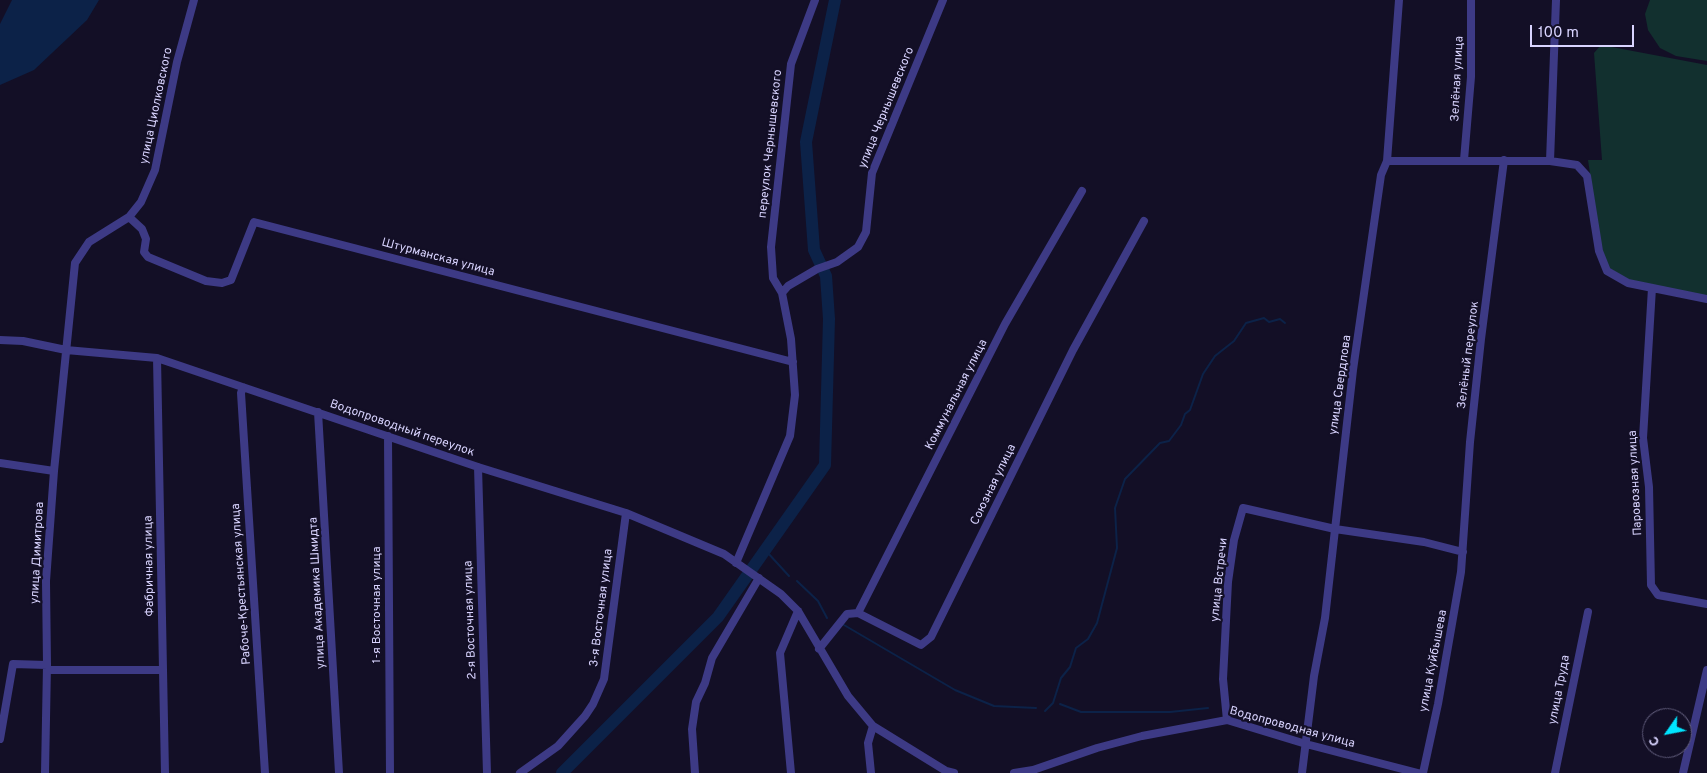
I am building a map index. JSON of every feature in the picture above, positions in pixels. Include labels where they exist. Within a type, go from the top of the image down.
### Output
[{"type":"street","name":"улица Циолковского","points":[[68,335],[75,263],[89,242],[129,217],[141,202],[154,170],[177,62],[194,0]]},
{"type":"street","name":"переулок Чернышевского","points":[[736,563],[790,436],[795,395],[793,362],[782,293],[773,278],[771,247],[791,64],[815,0]]},
{"type":"street","name":"улица Чернышевского","points":[[782,293],[788,286],[821,268],[837,262],[858,247],[866,232],[872,173],[942,0]]},
{"type":"street","name":"улица Свердлова","points":[[1302,773],[1314,676],[1325,618],[1352,379],[1381,175],[1387,160],[1399,0]]},
{"type":"street","name":"Зелёная улица","points":[[1464,160],[1471,77],[1471,0]]},
{"type":"street","points":[[1550,161],[1556,0]]},
{"type":"street","points":[[1387,160],[1550,161],[1577,165],[1587,176],[1599,251],[1607,271],[1628,283],[1707,299]]},
{"type":"street","name":"Зелёный переулок","points":[[1463,552],[1470,442],[1504,160]]},
{"type":"street","name":"Коммунальная улица","points":[[858,612],[1005,324],[1082,191]]},
{"type":"street","name":"Штурманская улица","points":[[129,217],[142,230],[146,239],[144,252],[148,257],[206,281],[222,283],[230,280],[237,269],[254,222],[793,362]]},
{"type":"street","name":"Союзная улица","points":[[858,612],[921,645],[931,637],[1073,350],[1144,221]]},
{"type":"street","name":"Паровозная улица","points":[[1652,288],[1643,438],[1649,487],[1651,585],[1658,594],[1707,604]]},
{"type":"street","name":"улица Димитрова","points":[[45,773],[46,581],[54,471],[68,335]]},
{"type":"street","name":"Водопроводный переулок","points":[[0,340],[22,341],[66,350],[157,358],[242,390],[318,412],[626,513],[724,554],[736,563]]},
{"type":"street","name":"Фабричная улица","points":[[157,358],[165,773]]},
{"type":"street","name":"Рабоче-Крестьянская улица","points":[[242,390],[265,773]]},
{"type":"street","name":"улица Академика Шмидта","points":[[318,412],[339,773]]},
{"type":"street","name":"1-я Восточная улица","points":[[388,436],[390,773]]},
{"type":"street","points":[[0,463],[54,471]]},
{"type":"street","name":"2-я Восточная улица","points":[[478,466],[487,773]]},
{"type":"street","name":"улица Встречи","points":[[1227,720],[1224,679],[1228,582],[1234,540],[1243,508],[1335,529]]},
{"type":"street","name":"3-я Восточная улица","points":[[520,773],[558,746],[594,704],[604,679],[626,513]]},
{"type":"street","points":[[1335,529],[1424,542],[1463,552]]},
{"type":"street","name":"улица Куйбышева","points":[[1423,773],[1454,616],[1463,552]]},
{"type":"street","points":[[736,563],[781,594],[798,611],[848,696],[873,726],[939,767],[954,773]]},
{"type":"street","points":[[695,773],[694,714],[696,702],[705,683],[708,668],[760,578]]},
{"type":"street","points":[[791,773],[780,653],[798,611]]},
{"type":"street","points":[[819,649],[847,614],[858,612]]},
{"type":"street","name":"улица Труда","points":[[1555,773],[1588,612]]},
{"type":"street","points":[[0,739],[13,664],[47,667],[163,670]]},
{"type":"street","points":[[1683,773],[1707,670]]},
{"type":"street","name":"Водопроводная улица","points":[[1014,773],[1032,771],[1097,748],[1133,738],[1227,720],[1306,744],[1418,773]]},
{"type":"street","points":[[871,773],[868,742],[873,726]]},
{"type":"green space","points":[[1650,0],[1707,0],[1707,61],[1676,56],[1660,48],[1648,30],[1645,14]]},
{"type":"green space","points":[[1601,45],[1707,65],[1707,297],[1629,281],[1608,267],[1600,242],[1588,160],[1602,160],[1594,53]]},
{"type":"water","points":[[12,0],[99,0],[87,20],[34,70],[0,85],[0,24]]},
{"type":"waterway","points":[[562,773],[718,617],[825,465],[829,319],[826,276],[814,250],[806,142],[835,0]]},
{"type":"waterway","points":[[1045,711],[1053,703],[1061,678],[1070,667],[1076,648],[1088,639],[1097,623],[1117,548],[1115,508],[1125,479],[1160,443],[1169,441],[1181,425],[1185,414],[1190,410],[1203,374],[1215,356],[1234,341],[1246,323],[1264,318],[1269,322],[1280,319],[1285,323]]},
{"type":"waterway","points":[[767,552],[789,576]]},
{"type":"waterway","points":[[797,581],[818,601],[827,618]]},
{"type":"waterway","points":[[844,625],[955,690],[994,706],[1036,708]]},
{"type":"waterway","points":[[1060,704],[1081,712],[1170,712],[1208,708]]}]
